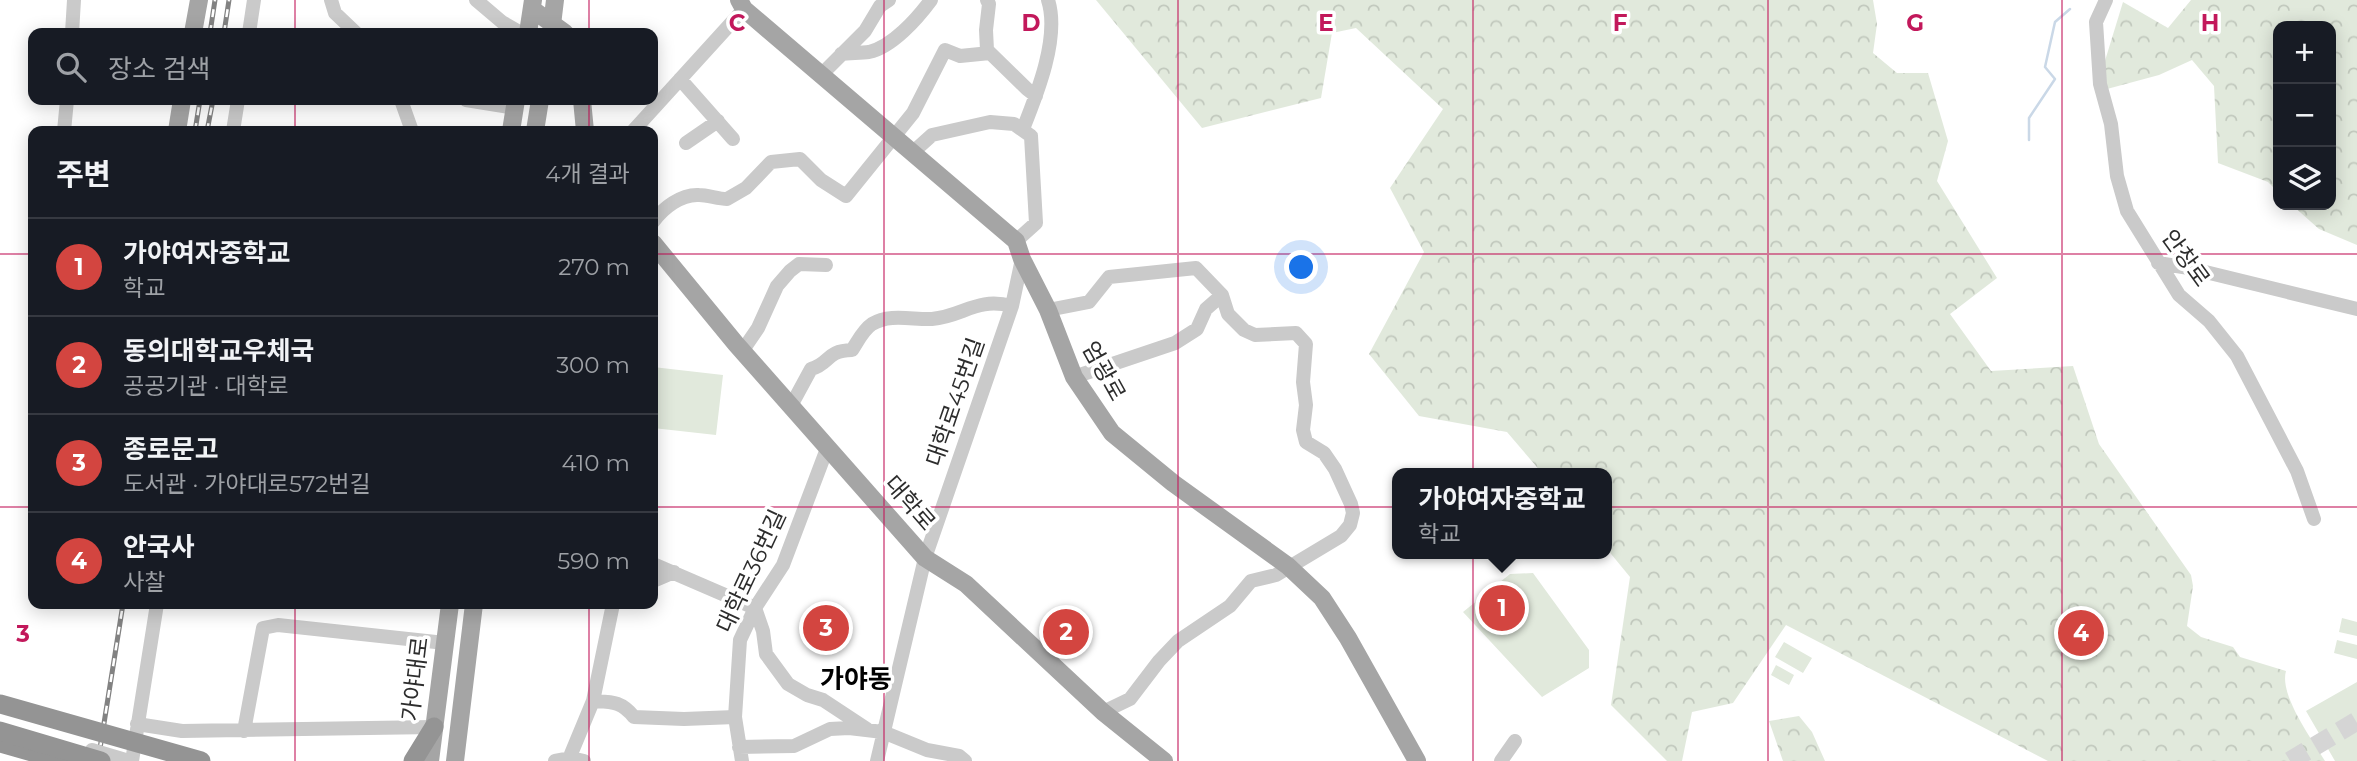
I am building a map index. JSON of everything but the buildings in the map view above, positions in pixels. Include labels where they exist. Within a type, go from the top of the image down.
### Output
[{"type":"highway","points":[[0,704],[201,761]]},
{"type":"highway","points":[[0,716],[152,761]]},
{"type":"highway","points":[[413,761],[434,724]]},
{"type":"highway","points":[[0,731],[101,761]]},
{"type":"highway","points":[[0,743],[64,761]]},
{"type":"main road","points":[[194,28],[199,0]]},
{"type":"main road","points":[[555,0],[556,28]]},
{"type":"main road","points":[[532,4],[554,28]]},
{"type":"main road","points":[[529,28],[532,4]]},
{"type":"main road","points":[[741,5],[820,76],[1016,241]]},
{"type":"main road","points":[[178,126],[181,105]]},
{"type":"main road","points":[[512,126],[515,105]]},
{"type":"main road","points":[[536,126],[539,105]]},
{"type":"main road","points":[[582,105],[585,126]]},
{"type":"main road","name":"엄광로","points":[[1016,241],[1022,259],[1048,310],[1074,377],[1112,433],[1172,483],[1287,566],[1313,588],[1336,618],[1418,761]]},
{"type":"main road","name":"대학로","points":[[658,249],[743,351],[925,558],[966,584],[1103,712],[1164,761]]},
{"type":"main road","name":"가야대로","points":[[430,761],[449,609]]},
{"type":"main road","points":[[455,761],[473,609]]},
{"type":"main road","points":[[434,724],[438,741],[446,746],[460,722]]},
{"type":"street","points":[[72,28],[75,0]]},
{"type":"street","points":[[250,28],[254,0]]},
{"type":"street","points":[[331,0],[335,13],[351,28]]},
{"type":"street","points":[[476,0],[512,28]]},
{"type":"street","points":[[820,76],[865,31],[880,6],[888,0]]},
{"type":"street","points":[[841,54],[869,52],[882,47],[914,22],[931,0]]},
{"type":"street","points":[[987,0],[987,50],[1037,96]]},
{"type":"street","points":[[1023,129],[1037,96],[1049,47],[1052,10],[1048,0]]},
{"type":"street","name":"안창로","points":[[2106,0],[2096,22],[2100,84],[2111,124],[2117,176],[2127,211],[2179,295],[2209,321],[2237,356],[2297,471],[2314,519]]},
{"type":"street","points":[[658,104],[741,5]]},
{"type":"street","points":[[658,215],[682,198],[701,194],[727,200],[746,188],[771,162],[784,159],[800,159],[821,180],[846,196],[913,113],[945,50],[960,55],[990,53]]},
{"type":"street","points":[[678,82],[733,139]]},
{"type":"street","points":[[64,126],[66,105]]},
{"type":"street","points":[[234,126],[237,105]]},
{"type":"street","points":[[403,105],[410,126]]},
{"type":"street","points":[[638,126],[657,105]]},
{"type":"street","points":[[686,143],[718,121]]},
{"type":"street","points":[[912,153],[932,135],[990,122],[1014,124],[1031,135],[1036,223],[1016,241]]},
{"type":"street","name":"대학로45번길","points":[[877,761],[925,558],[1012,306],[1022,259]]},
{"type":"street","points":[[2158,263],[2202,271],[2357,309]]},
{"type":"street","points":[[743,351],[758,328],[777,286],[790,271],[799,264],[826,265]]},
{"type":"street","points":[[1048,310],[1090,302],[1109,278],[1195,268],[1222,295],[1228,314],[1244,330],[1255,335],[1296,332],[1306,344],[1303,382],[1306,405],[1303,430],[1306,442],[1324,453],[1335,469],[1353,513],[1350,525],[1340,536],[1276,575],[1251,581],[1230,606],[1178,641],[1130,699],[1103,712]]},
{"type":"street","points":[[1074,377],[1175,343],[1197,329],[1206,309],[1222,295]]},
{"type":"street","points":[[792,404],[811,369],[820,366],[839,350],[852,350],[863,332],[874,323],[902,317],[932,319],[986,303],[1012,306]]},
{"type":"street","name":"대학로36번길","points":[[737,757],[735,716],[740,640],[755,608],[783,565],[828,446]]},
{"type":"street","points":[[658,566],[755,608],[765,653],[788,684],[807,695],[823,700],[867,729]]},
{"type":"street","points":[[658,579],[674,572]]},
{"type":"street","points":[[0,723],[130,761],[155,609]]},
{"type":"street","points":[[555,761],[576,760],[593,701],[611,609]]},
{"type":"street","points":[[244,731],[263,628],[278,625],[445,643]]},
{"type":"street","points":[[593,701],[611,701],[626,707],[634,717],[684,719],[735,716]]},
{"type":"street","points":[[138,724],[181,731],[434,724]]},
{"type":"street","points":[[737,757],[794,746],[830,729],[867,729],[883,732],[927,750],[959,756],[965,761]]},
{"type":"street","points":[[1501,761],[1515,741]]},
{"type":"green space","points":[[1096,0],[1873,0],[1877,24],[1873,53],[1897,73],[1928,73],[1948,141],[1937,181],[1997,278],[1950,314],[1991,371],[2073,366],[2099,444],[2191,575],[2193,586],[2187,626],[2201,637],[2233,647],[2240,657],[2286,671],[2287,692],[2292,704],[2325,761],[2048,761],[1786,625],[1733,703],[1692,712],[1682,761],[1667,761],[1611,705],[1630,577],[1612,555],[1612,468],[1538,468],[1507,432],[1419,416],[1369,354],[1424,252],[1390,188],[1443,109],[1356,28],[1332,33],[1321,98],[1202,128]]},
{"type":"green space","points":[[2191,0],[2357,0],[2357,245],[2319,229],[2298,210],[2336,210],[2336,21],[2273,21],[2273,187],[2268,182],[2218,163],[2214,86],[2192,60],[2159,75],[2107,89],[2104,64],[2123,2],[2168,28]]},
{"type":"green space","points":[[658,368],[723,375],[716,435],[658,429]]},
{"type":"green space","points":[[1533,573],[1589,650],[1589,668],[1542,697],[1463,612],[1510,574]]},
{"type":"green space","points":[[2342,618],[2357,622],[2357,636],[2339,632]]},
{"type":"green space","points":[[2337,640],[2357,645],[2357,659],[2334,653]]},
{"type":"green space","points":[[1784,642],[1812,658],[1803,673],[1775,657]]},
{"type":"green space","points":[[1776,665],[1794,675],[1789,685],[1771,675]]},
{"type":"green space","points":[[2357,682],[2357,761],[2335,761],[2306,711]]},
{"type":"green space","points":[[1799,716],[1812,732],[1825,761],[1783,761],[1769,721]]},
{"type":"waterway","points":[[2029,140],[2029,118],[2055,79],[2045,67],[2055,22],[2070,9]]},
{"type":"tunnel","points":[[2290,761],[2357,721]]},
{"type":"railway","points":[[211,28],[215,0]]},
{"type":"railway","points":[[225,28],[229,0]]},
{"type":"railway","points":[[196,126],[199,105]]},
{"type":"railway","points":[[208,126],[212,105]]},
{"type":"railway","points":[[98,761],[122,609]]},
{"type":"place","name":"가야여자중학교","points":[[1502,608]]},
{"type":"place","name":"종로문고","points":[[826,628]]},
{"type":"place","name":"동의대학교우체국","points":[[1066,632]]},
{"type":"place","name":"안국사","points":[[2081,633]]},
{"type":"district","name":"가야동","points":[[856,679]]}]
